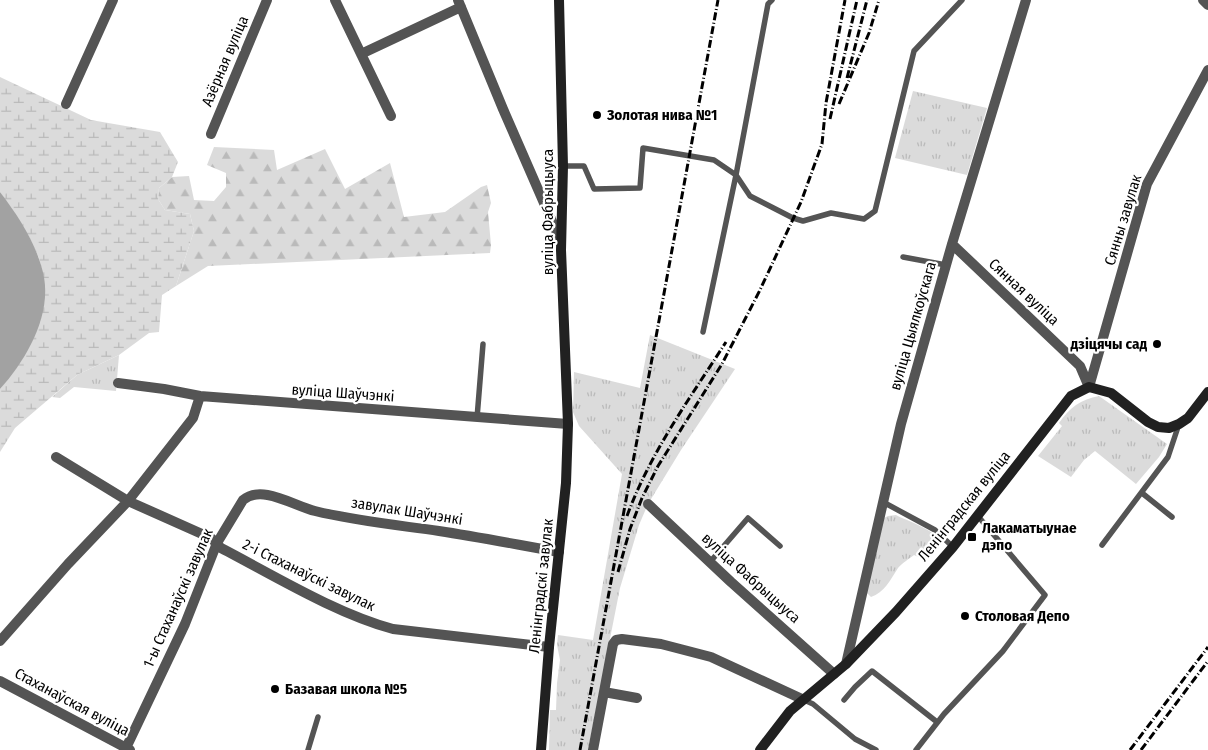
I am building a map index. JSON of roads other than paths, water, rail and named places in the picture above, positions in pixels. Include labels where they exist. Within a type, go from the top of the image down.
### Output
[{"type":"street","points":[[66,104],[113,0]]},
{"type":"street","name":"Азёрная вуліца","points":[[211,134],[267,0]]},
{"type":"street","points":[[335,0],[391,116]]},
{"type":"street","name":"вуліца Фабрыцыуса","points":[[559,0],[563,166],[561,242],[568,424]]},
{"type":"street","name":"вуліца Цыялкоўскага","points":[[846,664],[901,424],[946,264],[1026,0]]},
{"type":"street","points":[[1203,0],[1208,5]]},
{"type":"street","points":[[361,54],[459,3],[561,242]]},
{"type":"street","name":"Сянны завулак","points":[[1089,387],[1147,184],[1208,70]]},
{"type":"street","name":"Сянная вуліца","points":[[952,244],[1080,366],[1089,387]]},
{"type":"street","name":"вуліца Шаўчэнкі","points":[[118,383],[200,396],[568,424]]},
{"type":"street","points":[[1089,387],[1110,392],[1148,422],[1158,427],[1169,428],[1188,418],[1208,392]]},
{"type":"street","name":"Ленінградская вуліца","points":[[760,750],[790,710],[846,664],[896,612],[953,547],[1071,396],[1089,387]]},
{"type":"street","points":[[0,641],[68,564],[128,501],[193,418],[200,396]]},
{"type":"street","name":"Ленінградскі завулак","points":[[541,750],[549,647],[566,483],[568,424]]},
{"type":"street","name":"2-і Стаханаўскі завулак","points":[[56,458],[128,501],[211,538],[221,548],[315,597],[368,622],[393,629],[549,647]]},
{"type":"street","name":"завулак Шаўчэнкі","points":[[253,493],[263,493],[313,511],[354,519],[441,531],[559,552]]},
{"type":"street","name":"1-ы Стаханаўскі завулак","points":[[128,749],[186,624],[217,544],[243,500],[253,493]]},
{"type":"street","name":"вуліца Фабрыцыуса","points":[[648,504],[834,674]]},
{"type":"street","points":[[593,750],[613,644],[616,640],[622,638],[661,644],[711,657],[802,699]]},
{"type":"street","name":"Стаханаўская вуліца","points":[[0,681],[128,749]]},
{"type":"street","points":[[604,692],[637,698]]},
{"type":"lane","points":[[703,332],[736,175],[768,4],[772,0]]},
{"type":"lane","points":[[563,166],[584,166],[594,189],[640,188],[643,148],[714,160],[736,175],[750,196],[793,218],[803,221],[831,213],[864,219],[875,211],[914,51],[962,0]]},
{"type":"lane","points":[[903,257],[946,264]]},
{"type":"lane","points":[[477,418],[483,344]]},
{"type":"lane","points":[[1102,545],[1168,458],[1179,424]]},
{"type":"lane","points":[[1142,493],[1172,517]]},
{"type":"lane","points":[[883,502],[934,530],[953,547]]},
{"type":"lane","points":[[916,750],[937,722],[1003,651],[1045,595],[978,515]]},
{"type":"lane","points":[[710,562],[748,518],[780,546]]},
{"type":"lane","points":[[844,700],[872,672],[937,722]]},
{"type":"lane","points":[[802,699],[813,704],[855,739],[876,750]]},
{"type":"lane","points":[[308,750],[318,717]]},
{"type":"railway","points":[[580,750],[718,0]]},
{"type":"railway","points":[[618,572],[630,529],[642,498],[658,466],[722,364],[760,290],[801,202],[822,144],[826,103],[845,0]]},
{"type":"railway","points":[[830,119],[857,0]]},
{"type":"railway","points":[[847,78],[867,0]]},
{"type":"railway","points":[[839,104],[869,33],[879,0]]},
{"type":"railway","points":[[627,516],[636,493],[659,448],[726,342]]},
{"type":"railway","points":[[1130,750],[1208,647]]},
{"type":"railway","points":[[1141,750],[1208,661]]},
{"type":"place","name":"Золотая нива №1","points":[[597,115]]},
{"type":"place","name":"дзіцячы сад","points":[[1157,344]]},
{"type":"place","name":"Лакаматыунае дэпо","points":[[972,537]]},
{"type":"place","name":"Столовая Депо","points":[[965,616]]},
{"type":"place","name":"Базавая школа №5","points":[[275,689]]}]
